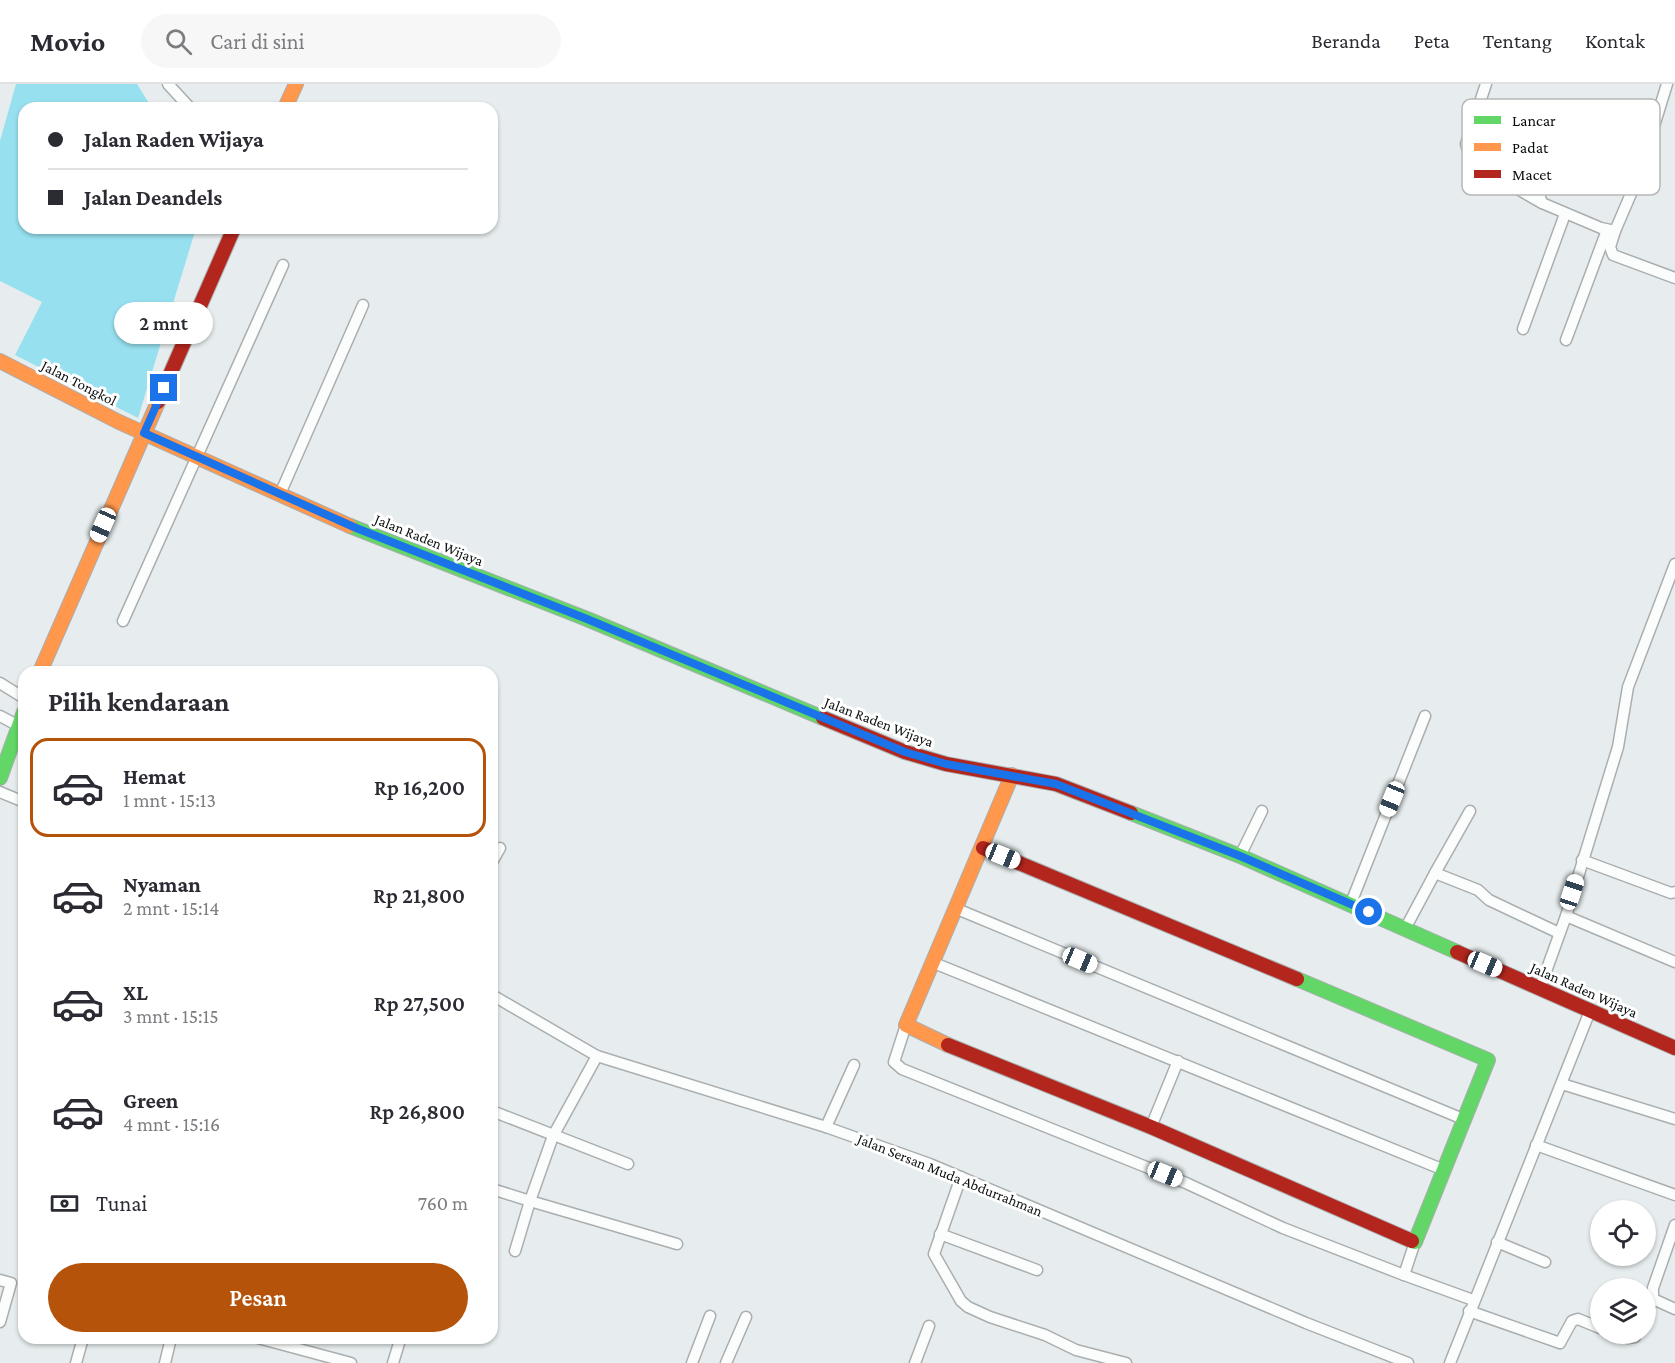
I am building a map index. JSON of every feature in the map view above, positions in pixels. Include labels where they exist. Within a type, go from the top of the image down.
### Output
[{"type":"main road","points":[[288,102],[296,84]]},
{"type":"main road","points":[[43,666],[231,234]]},
{"type":"main road","name":"Jalan Tongkol","points":[[0,361],[144,433]]},
{"type":"main road","name":"Jalan Raden Wijaya","points":[[144,433],[279,494],[905,752],[946,764],[1056,784],[1240,856],[1351,903],[1675,1048]]},
{"type":"main road","points":[[0,778],[18,729]]},
{"type":"main road","points":[[983,848],[1123,904],[1488,1060],[1415,1242],[1150,1127],[951,1046],[906,1025],[1012,775]]},
{"type":"street","points":[[168,84],[184,102]]},
{"type":"street","points":[[1481,99],[1486,84]]},
{"type":"street","points":[[1660,109],[1668,84]]},
{"type":"street","points":[[1528,195],[1565,213],[1611,230]]},
{"type":"street","points":[[1539,195],[1542,203]]},
{"type":"street","points":[[1566,340],[1611,230],[1629,195]]},
{"type":"street","points":[[1523,329],[1565,213]]},
{"type":"street","points":[[1611,230],[1610,247],[1613,255],[1675,278]]},
{"type":"street","points":[[123,621],[283,265]]},
{"type":"street","points":[[279,494],[363,305]]},
{"type":"street","points":[[1540,988],[1566,916],[1617,751],[1628,687],[1675,564]]},
{"type":"street","points":[[0,683],[18,694]]},
{"type":"street","points":[[0,716],[18,725]]},
{"type":"street","points":[[1351,903],[1425,716]]},
{"type":"street","points":[[0,792],[18,800]]},
{"type":"street","points":[[1240,856],[1262,811]]},
{"type":"street","points":[[1405,929],[1470,811]]},
{"type":"street","points":[[1582,860],[1671,893],[1675,892]]},
{"type":"street","points":[[1435,873],[1478,890],[1489,900],[1559,933]]},
{"type":"street","points":[[957,909],[1463,1119]]},
{"type":"street","points":[[1566,916],[1675,962]]},
{"type":"street","points":[[934,963],[1178,1060],[1444,1170]]},
{"type":"street","name":"Jalan Sersan Muda Abdurrahman","points":[[498,998],[597,1056],[826,1127],[961,1177],[1306,1323],[1408,1363]]},
{"type":"street","points":[[1450,1363],[1471,1305],[1590,1011]]},
{"type":"street","points":[[906,1025],[894,1062],[902,1069],[1186,1183],[1283,1228],[1404,1275],[1560,1343],[1572,1321],[1578,1319],[1590,1324]]},
{"type":"street","points":[[515,1251],[553,1136],[597,1056]]},
{"type":"street","points":[[1150,1127],[1178,1060]]},
{"type":"street","points":[[826,1127],[854,1065]]},
{"type":"street","points":[[1562,1084],[1675,1119]]},
{"type":"street","points":[[498,1113],[628,1164]]},
{"type":"street","points":[[1536,1145],[1675,1195]]},
{"type":"street","points":[[961,1177],[934,1254],[961,1301],[990,1317],[1045,1335],[1084,1353],[1126,1363]]},
{"type":"street","points":[[498,1191],[677,1244]]},
{"type":"street","points":[[1656,1280],[1675,1228]]},
{"type":"street","points":[[940,1234],[1037,1270]]},
{"type":"street","points":[[1404,1275],[1415,1242]]},
{"type":"street","points":[[1497,1242],[1545,1262]]},
{"type":"street","points":[[0,1280],[11,1283],[0,1322]]},
{"type":"street","points":[[1656,1300],[1675,1309]]},
{"type":"street","points":[[692,1363],[710,1316]]},
{"type":"street","points":[[726,1363],[746,1317]]},
{"type":"street","points":[[915,1363],[929,1326]]},
{"type":"street","points":[[76,1363],[81,1344]]},
{"type":"street","points":[[165,1363],[170,1344]]},
{"type":"street","points":[[280,1344],[351,1363]]},
{"type":"street","points":[[393,1363],[399,1344]]},
{"type":"shaded area","points":[[16,84],[137,84],[148,102],[18,102],[18,234],[194,234],[138,418],[15,355],[42,302],[0,281],[0,141]]},
{"type":"traffic: fast","points":[[350,526],[587,619],[823,718]]},
{"type":"traffic: fast","points":[[0,778],[18,728]]},
{"type":"traffic: fast","points":[[1131,813],[1240,856],[1457,952]]},
{"type":"traffic: fast","points":[[1297,979],[1488,1060],[1415,1242],[1412,1241]]},
{"type":"traffic: slow","points":[[288,102],[296,84]]},
{"type":"traffic: slow","points":[[0,361],[119,422],[350,526]]},
{"type":"traffic: slow","points":[[43,666],[158,402]]},
{"type":"traffic: slow","points":[[948,1045],[906,1025],[1012,775]]},
{"type":"traffic: jam","points":[[158,402],[231,234]]},
{"type":"traffic: jam","points":[[823,718],[905,752],[946,764],[1056,784],[1131,813]]},
{"type":"traffic: jam","points":[[983,848],[1297,979]]},
{"type":"traffic: jam","points":[[1457,952],[1675,1048]]},
{"type":"traffic: jam","points":[[948,1045],[1151,1127],[1412,1241]]},
{"type":"route","points":[[164,388],[144,433],[356,528],[587,619],[905,752],[946,764],[1056,784],[1240,856],[1369,912]]}]
